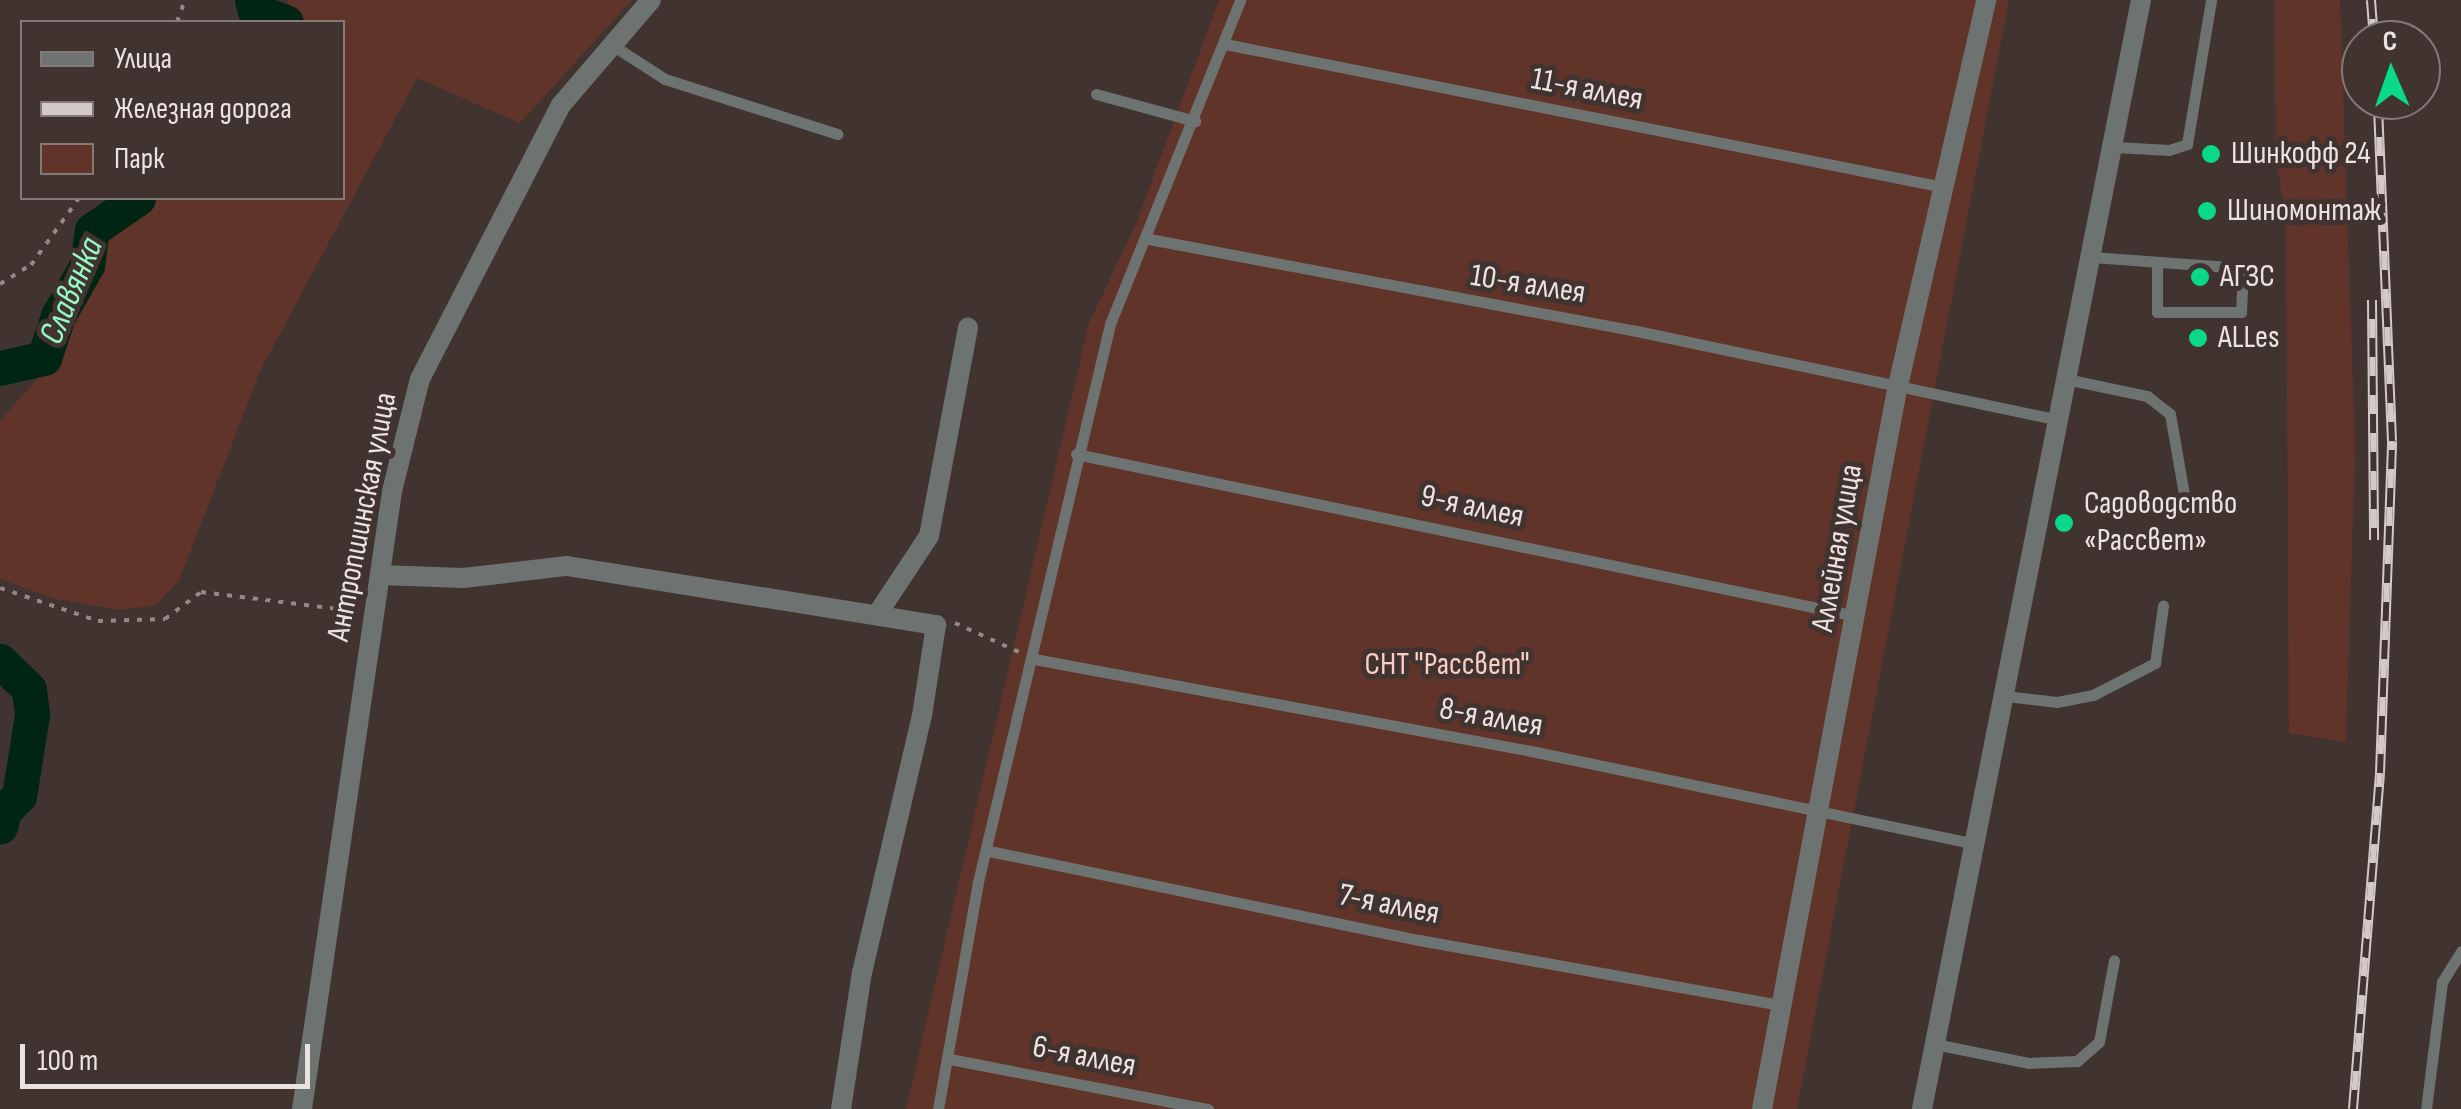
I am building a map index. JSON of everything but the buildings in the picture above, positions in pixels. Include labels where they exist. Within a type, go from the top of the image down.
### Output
[{"type":"street","name":"Антропшинская улица","points":[[302,1109],[373,613],[420,380],[561,105],[652,0]]},
{"type":"street","name":"Аллейная улица","points":[[1762,1109],[1938,186],[1986,0]]},
{"type":"street","points":[[1922,1109],[2142,0]]},
{"type":"street","points":[[878,614],[928,536],[968,328]]},
{"type":"street","points":[[380,575],[464,578],[567,566],[936,625],[922,715],[862,972],[842,1109]]},
{"type":"lane","points":[[938,1109],[988,852],[1034,659],[1076,454],[1110,324],[1149,239],[1240,0]]},
{"type":"lane","points":[[2114,146],[2168,150],[2187,144],[2211,0]]},
{"type":"lane","name":"11-я аллея","points":[[1225,44],[1938,186]]},
{"type":"lane","points":[[612,46],[665,78],[836,134]]},
{"type":"lane","points":[[1096,94],[1194,122]]},
{"type":"lane","name":"10-я аллея","points":[[1149,239],[1632,330],[1897,390],[2058,420]]},
{"type":"lane","points":[[2092,257],[2157,264],[2188,259],[2242,268],[2241,312],[2157,312],[2157,264]]},
{"type":"lane","points":[[2066,379],[2147,396],[2170,414],[2187,511]]},
{"type":"lane","name":"9-я аллея","points":[[1076,454],[1856,616]]},
{"type":"lane","points":[[2005,696],[2057,702],[2093,695],[2156,663],[2163,606]]},
{"type":"lane","name":"8-я аллея","points":[[1034,659],[1820,810],[1976,844]]},
{"type":"lane","name":"7-я аллея","points":[[988,852],[1419,940],[1781,1006]]},
{"type":"lane","points":[[2426,1109],[2442,982],[2461,952]]},
{"type":"lane","points":[[1935,1044],[2028,1063],[2077,1061],[2099,1042],[2114,960]]},
{"type":"lane","name":"6-я аллея","points":[[950,1060],[1208,1109]]},
{"type":"path","points":[[0,284],[31,265],[78,200]]},
{"type":"path","points":[[0,588],[98,620],[165,618],[201,592],[373,613]]},
{"type":"path","points":[[936,625],[958,622],[1034,659]]},
{"type":"green space","points":[[287,0],[632,0],[520,123],[417,78],[260,371],[179,581],[156,605],[120,610],[56,599],[0,579],[0,421],[46,369],[88,289],[104,234],[147,200],[345,200],[345,20],[296,20]]},
{"type":"green space","name":"СНТ \"Рассвет\"","points":[[1219,0],[2009,0],[1797,1109],[906,1109],[1089,323],[1136,224]]},
{"type":"green space","points":[[2274,0],[2340,0],[2341,120],[2344,120],[2355,449],[2346,742],[2289,733],[2286,231],[2276,153]]},
{"type":"waterway","name":"Славянка","points":[[252,0],[255,11],[280,20]]},
{"type":"waterway","name":"Славянка","points":[[0,368],[44,358],[58,316],[87,265],[92,230],[135,200]]},
{"type":"waterway","name":"Славянка","points":[[0,661],[29,689],[32,715],[19,796],[4,811],[0,827]]},
{"type":"railway","points":[[2371,0],[2372,20]]},
{"type":"railway","points":[[2353,1109],[2380,773],[2392,441],[2379,120]]},
{"type":"railway","points":[[2372,300],[2374,540]]},
{"type":"place","name":"Шинкофф 24","points":[[2211,154]]},
{"type":"place","name":"Шиномонтаж","points":[[2207,211]]},
{"type":"place","name":"АГЗС","points":[[2200,277]]},
{"type":"place","name":"ALLes","points":[[2198,338]]},
{"type":"place","name":"Садоводство «Рассвет»","points":[[2064,523]]}]
